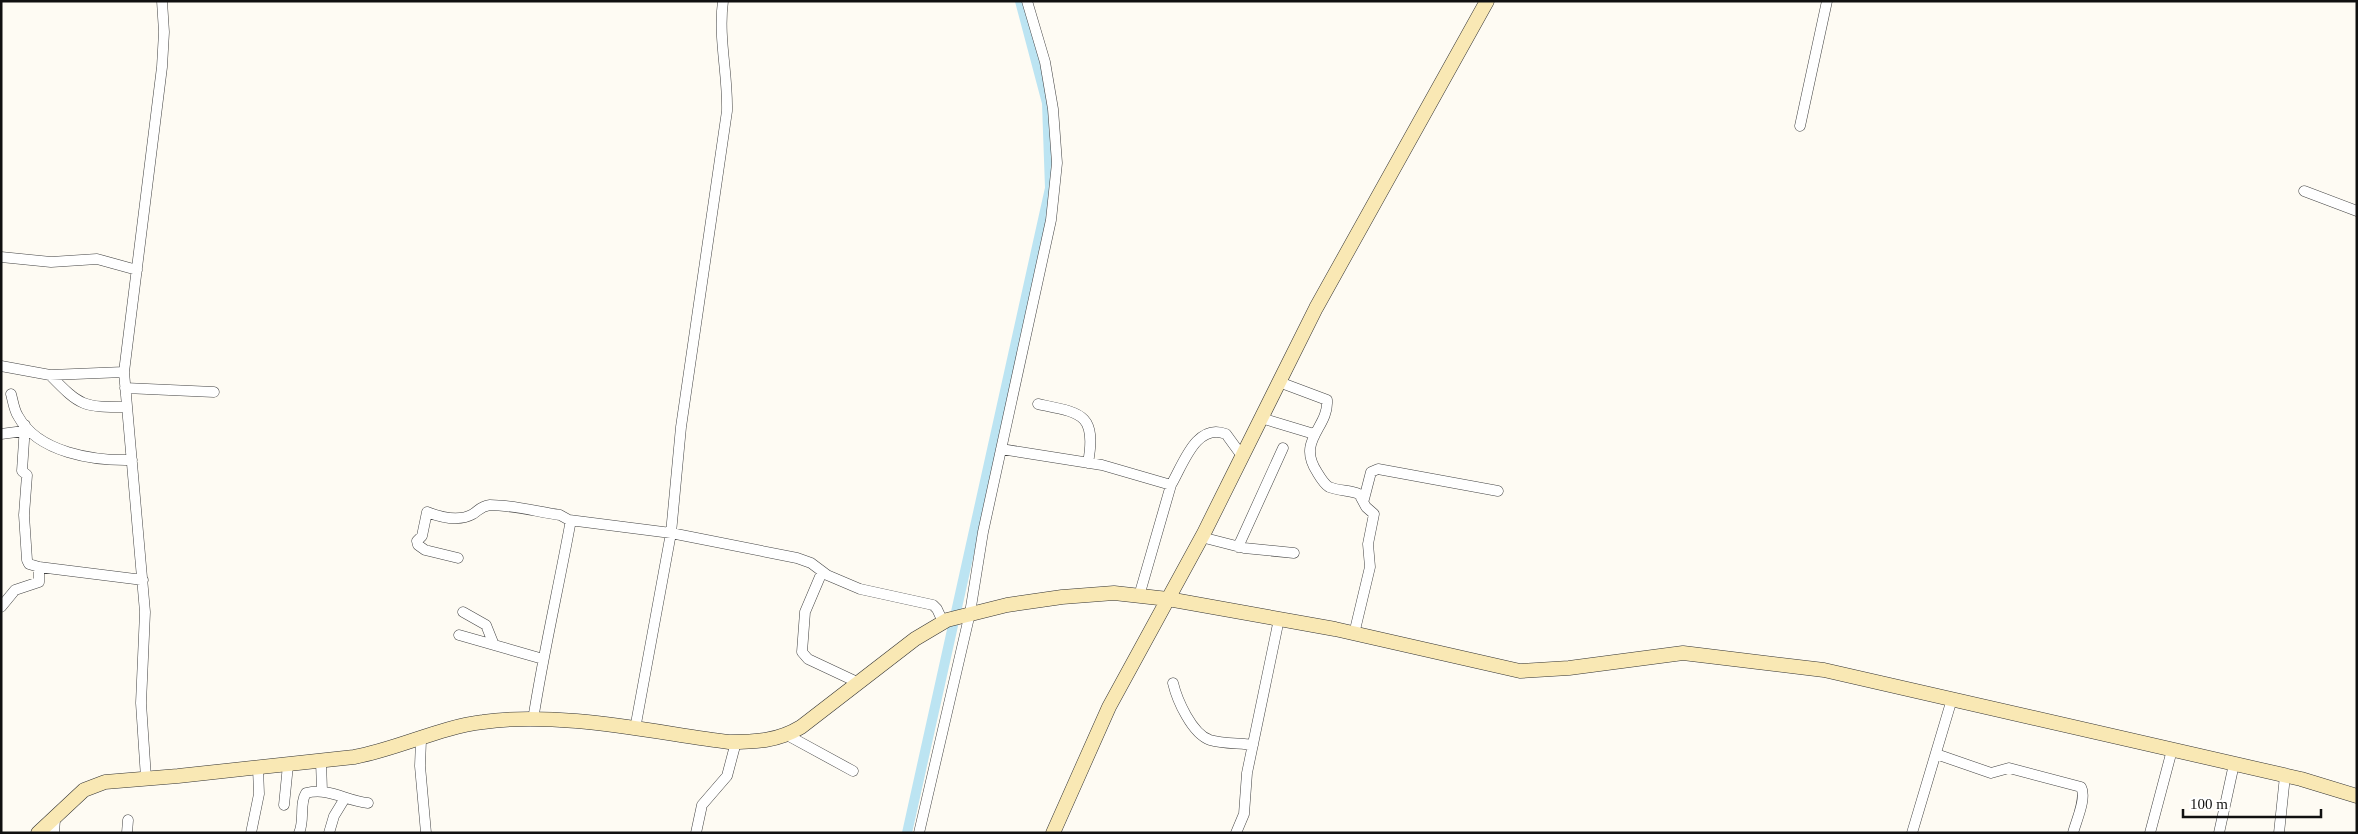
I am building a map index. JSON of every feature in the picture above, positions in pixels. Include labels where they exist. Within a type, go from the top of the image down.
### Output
[{"type":"street","points":[[146,778],[141,708],[146,628],[124,372],[162,66],[164,32],[162,1]]},
{"type":"street","points":[[634,730],[671,533],[680,436],[727,111],[726,74],[722,39],[723,1]]},
{"type":"street","points":[[919,833],[1051,220],[1057,163],[1053,109],[1045,62],[1027,1]]},
{"type":"street","points":[[1053,833],[1109,707],[1201,538],[1316,308],[1487,1]]},
{"type":"street","points":[[1800,126],[1828,1]]},
{"type":"street","points":[[2304,191],[2357,211]]},
{"type":"street","points":[[1,257],[51,262],[97,259],[137,270]]},
{"type":"street","points":[[1,366],[50,375],[124,372]]},
{"type":"street","points":[[50,375],[71,397],[82,404],[94,407],[127,407]]},
{"type":"street","points":[[1279,382],[1327,400],[1326,410],[1314,434],[1309,452],[1312,463],[1321,479],[1330,486],[1355,492],[1364,499]]},
{"type":"street","points":[[125,388],[214,392]]},
{"type":"street","points":[[11,394],[16,412],[24,428],[22,471],[27,475],[24,514],[27,560],[29,564],[39,567],[143,580]]},
{"type":"street","points":[[1038,404],[1070,411],[1089,426],[1092,438],[1088,463]]},
{"type":"street","points":[[1261,418],[1314,434]]},
{"type":"street","points":[[1,434],[24,428],[58,449],[106,461],[132,460]]},
{"type":"street","points":[[1139,596],[1172,485],[1197,439],[1215,431],[1226,434],[1242,456]]},
{"type":"street","points":[[1001,448],[1116,468],[1172,485]]},
{"type":"street","points":[[1238,547],[1283,448]]},
{"type":"street","points":[[1354,634],[1370,567],[1368,544],[1375,517],[1373,511],[1366,507],[1364,499],[1371,472],[1378,469],[1498,491]]},
{"type":"street","points":[[458,558],[425,550],[418,545],[417,541],[422,536],[428,516],[425,514],[427,512],[443,518],[452,518],[467,516],[481,507],[493,505],[560,515],[569,520],[671,533],[797,558],[811,563],[822,572],[860,589],[933,605],[945,621]]},
{"type":"street","points":[[533,720],[543,659],[557,600],[570,525],[569,520]]},
{"type":"street","points":[[1201,538],[1238,547],[1294,554]]},
{"type":"street","points":[[1,607],[15,590],[39,582],[39,567]]},
{"type":"street","points":[[822,572],[805,612],[802,652],[808,659],[857,682]]},
{"type":"street","points":[[38,833],[55,826],[77,796],[93,785],[117,780],[288,765],[375,753],[462,726],[482,722],[533,720],[574,722],[736,742],[758,742],[787,735],[802,727],[857,682],[915,639],[945,621],[966,615],[1062,597],[1114,594],[1168,599],[1279,619],[1520,672],[1569,668],[1683,652],[1824,670],[2286,776],[2357,796]]},
{"type":"street","points":[[462,612],[486,625],[494,645]]},
{"type":"street","points":[[1236,833],[1244,814],[1247,773],[1279,619]]},
{"type":"street","points":[[459,635],[543,659]]},
{"type":"street","points":[[1173,683],[1178,700],[1198,732],[1211,740],[1253,745]]},
{"type":"street","points":[[1912,833],[1952,699]]},
{"type":"street","points":[[787,735],[853,771]]},
{"type":"street","points":[[421,740],[420,766],[426,833]]},
{"type":"street","points":[[696,833],[702,805],[728,776],[736,742]]},
{"type":"street","points":[[2150,833],[2172,750]]},
{"type":"street","points":[[1936,754],[1991,773],[2009,768],[2081,787],[2083,790],[2082,800],[2073,833]]},
{"type":"street","points":[[321,761],[322,791]]},
{"type":"street","points":[[2219,833],[2234,764]]},
{"type":"street","points":[[284,805],[288,765]]},
{"type":"street","points":[[251,833],[259,794],[258,768]]},
{"type":"street","points":[[2279,833],[2286,776]]},
{"type":"street","points":[[299,833],[303,823],[304,796],[310,792],[322,791],[338,794],[345,798],[368,803]]},
{"type":"street","points":[[329,833],[334,816],[345,798]]},
{"type":"street","points":[[127,833],[128,820]]},
{"type":"waterway","points":[[907,833],[1050,188],[1047,103],[1020,1]]}]
